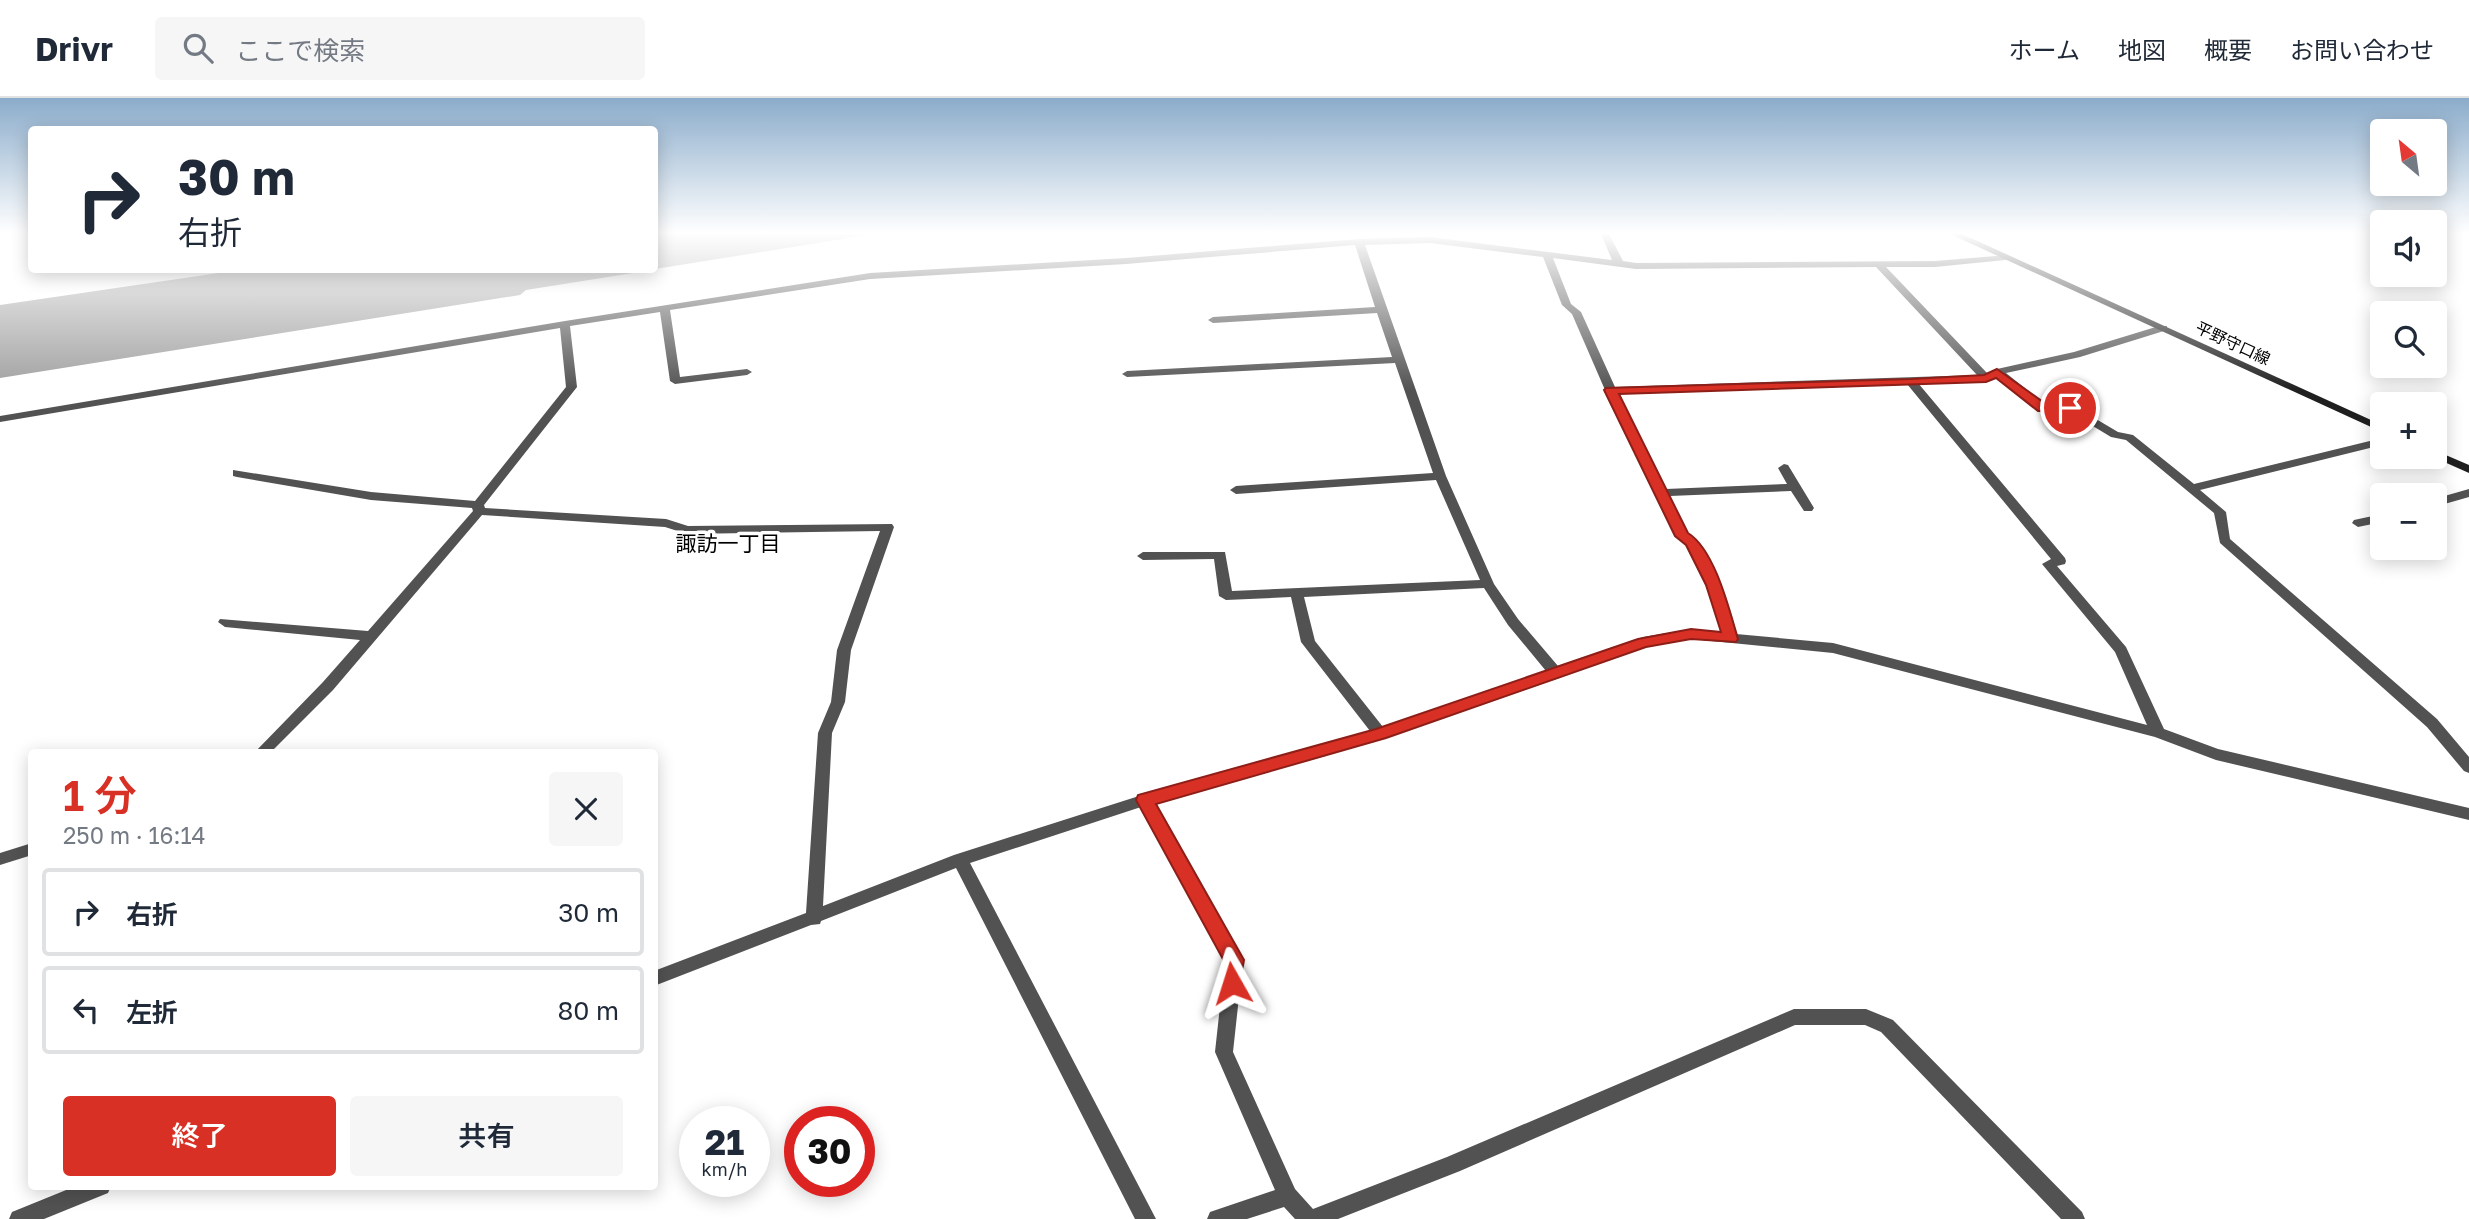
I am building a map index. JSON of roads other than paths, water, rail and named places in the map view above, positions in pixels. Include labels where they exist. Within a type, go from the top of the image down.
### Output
[{"type":"main road","name":"平野守口線","points":[[2070,286],[2370,423]]},
{"type":"main road","points":[[2447,459],[2469,469]]},
{"type":"street","points":[[0,419],[804,286]]},
{"type":"street","points":[[1375,286],[1381,310],[1440,476],[1488,584],[1513,622],[1557,674]]},
{"type":"street","points":[[1560,286],[1567,305],[1576,312],[1682,536],[1692,542],[1713,585],[1731,639]]},
{"type":"street","points":[[1901,286],[1992,375],[2043,408],[2070,408],[2115,435],[2129,437],[2193,488],[2220,512],[2224,540],[2432,723],[2469,767]]},
{"type":"street","points":[[665,308],[676,381],[747,372]]},
{"type":"street","points":[[1213,320],[1381,310]]},
{"type":"street","points":[[265,749],[328,686],[371,636],[479,508],[572,387],[565,324]]},
{"type":"street","points":[[1611,390],[1911,382],[1992,375],[2076,355],[2163,328]]},
{"type":"street","points":[[1127,374],[1400,360]]},
{"type":"street","points":[[1911,382],[2060,561],[2048,564],[2122,650],[2158,733]]},
{"type":"street","points":[[2193,488],[2370,444]]},
{"type":"street","points":[[1784,468],[1808,508]]},
{"type":"street","points":[[237,473],[372,495],[479,508],[666,523],[687,530],[888,527],[844,650],[838,702],[825,733],[814,919]]},
{"type":"street","points":[[1236,490],[1440,476]]},
{"type":"street","points":[[1662,493],[1795,487]]},
{"type":"street","points":[[2447,499],[2469,493]]},
{"type":"street","points":[[2358,523],[2370,520]]},
{"type":"street","points":[[1143,556],[1220,555],[1226,596],[1488,584]]},
{"type":"street","points":[[1296,592],[1308,642],[1380,734]]},
{"type":"street","points":[[225,622],[371,636]]},
{"type":"street","points":[[658,978],[960,860],[1145,800],[1380,734],[1643,642],[1691,634],[1833,648],[2158,733],[2216,754],[2469,814]]},
{"type":"street","points":[[1145,800],[1234,960],[1224,1052],[1288,1196],[1311,1219],[1453,1164],[1794,1017],[1866,1017],[1887,1026],[2075,1219]]},
{"type":"street","points":[[0,859],[28,850]]},
{"type":"street","points":[[960,860],[1146,1219]]},
{"type":"street","points":[[19,1219],[92,1190]]},
{"type":"street","points":[[1217,1219],[1288,1196]]},
{"type":"district","name":"諏訪一丁目","points":[[728,544]]}]
